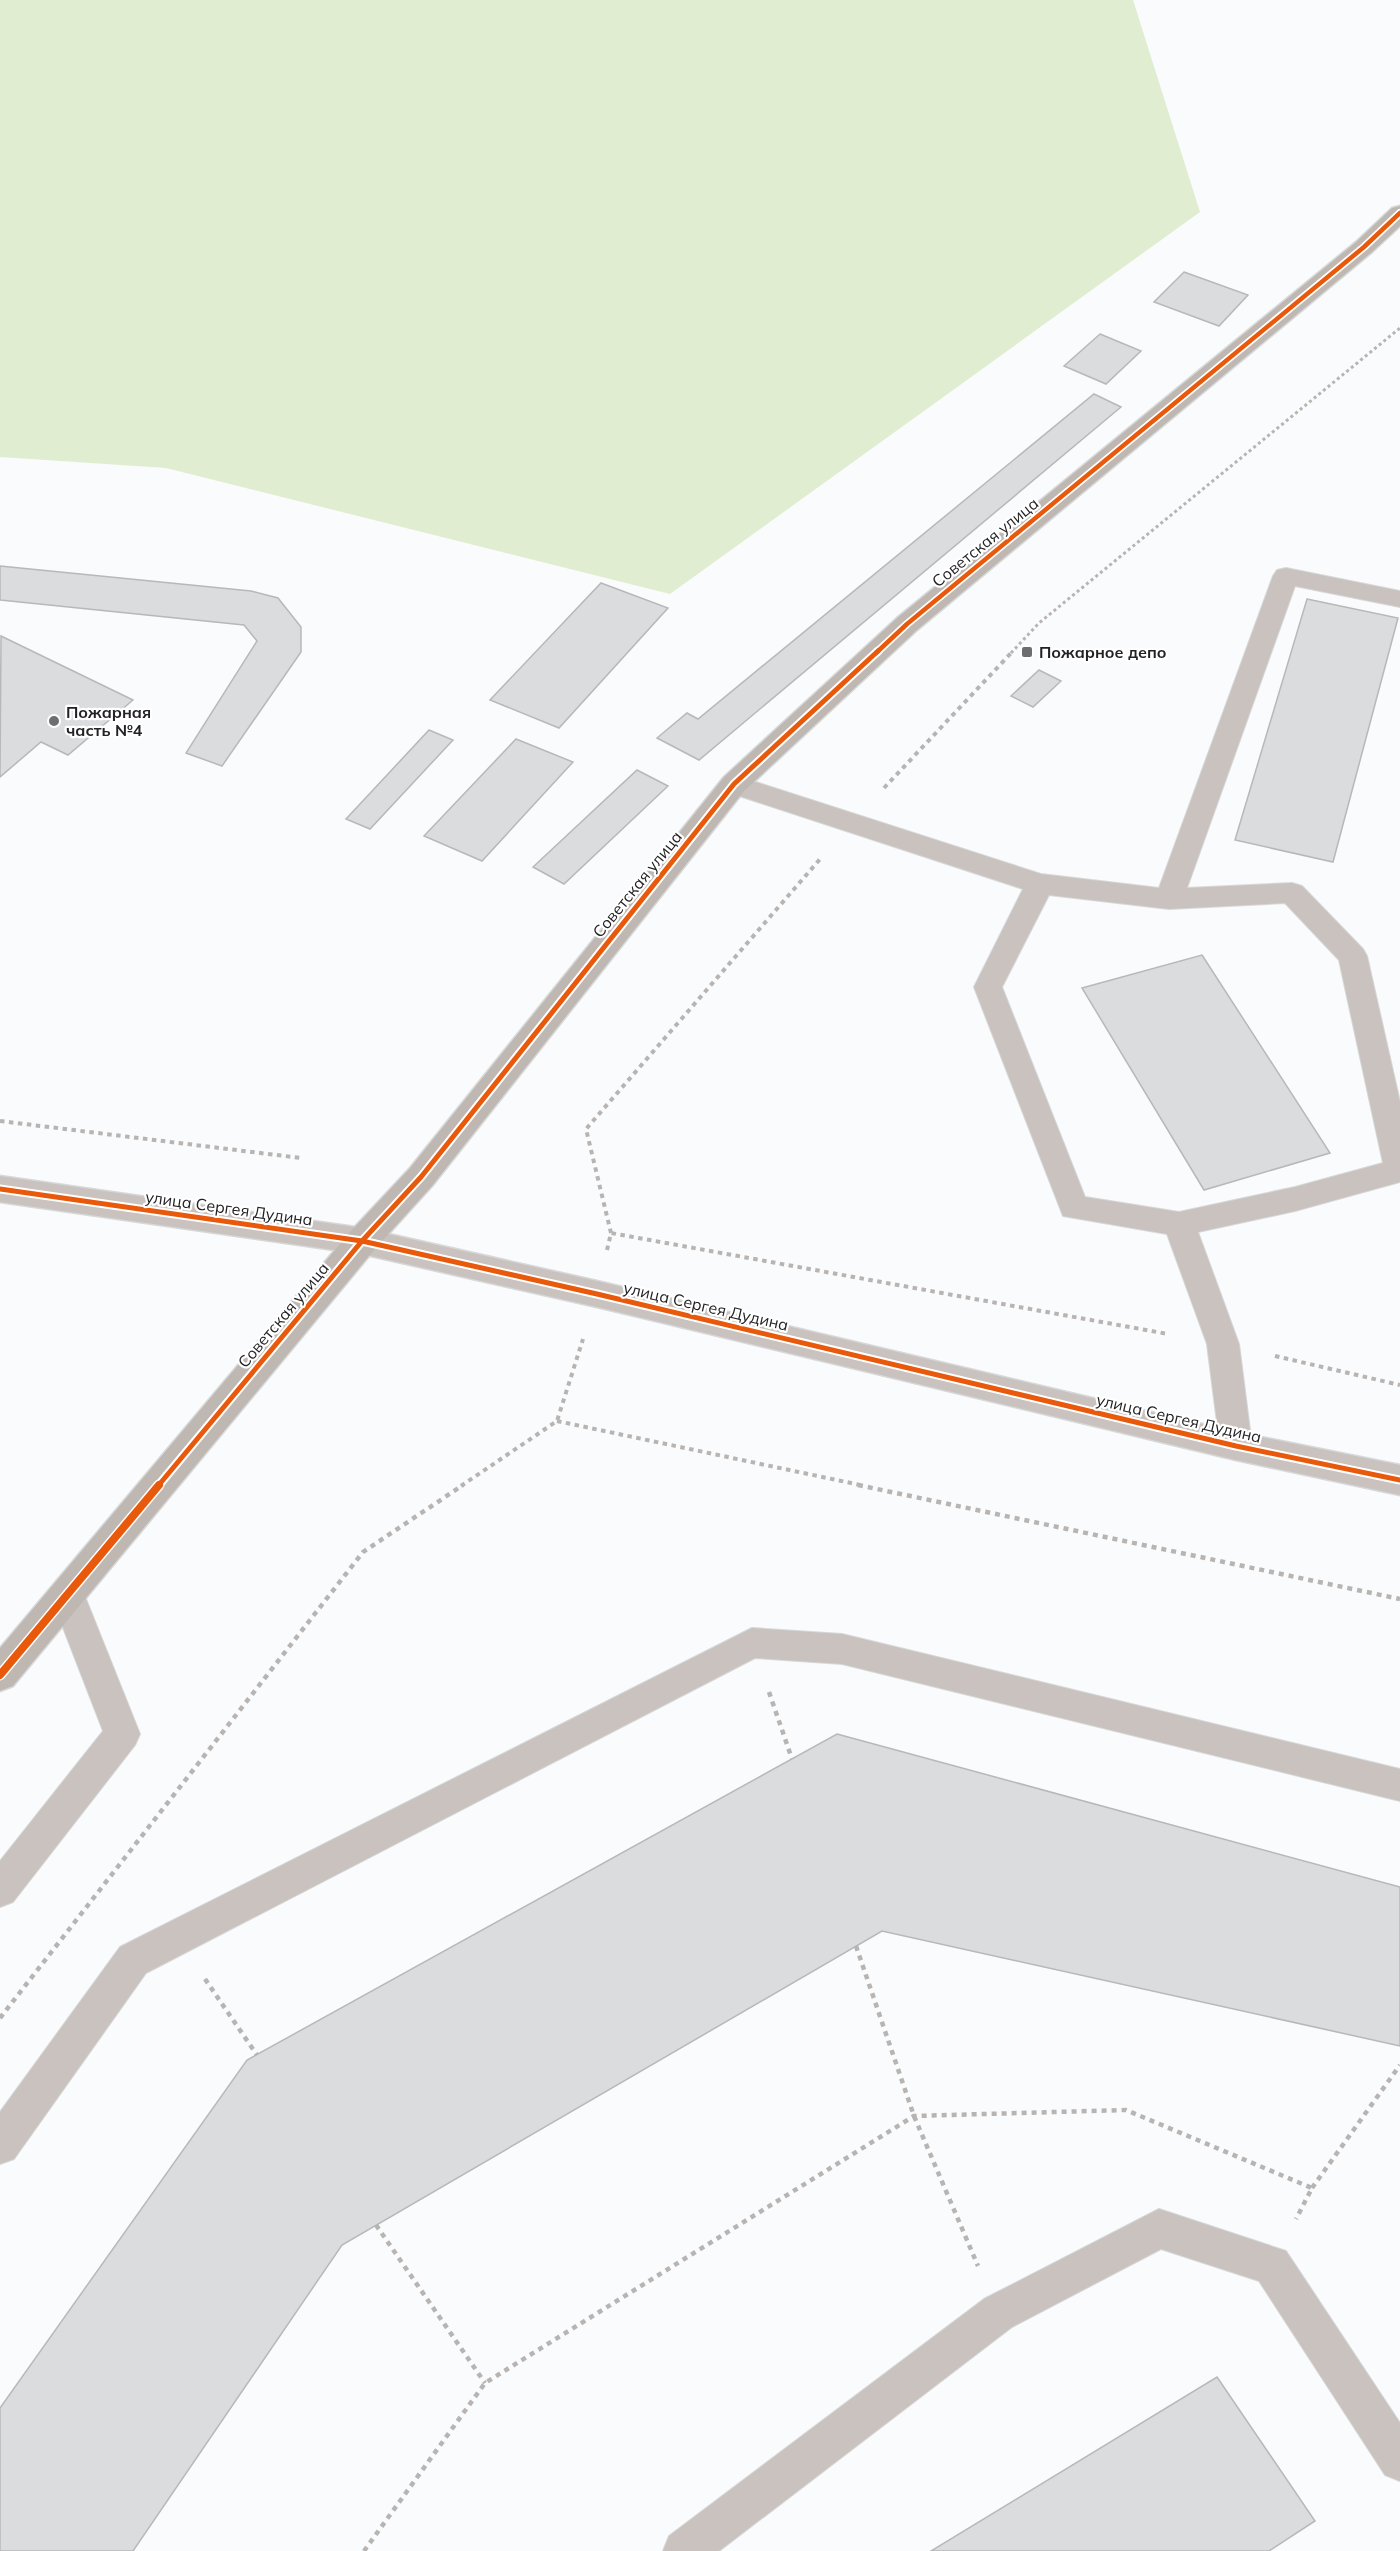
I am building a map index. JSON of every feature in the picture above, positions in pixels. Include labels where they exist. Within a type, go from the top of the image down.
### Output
[{"type":"street","name":"Советская улица","points":[[0,1675],[362,1241],[421,1177],[734,784],[907,624],[1364,248],[1400,213]]},
{"type":"street","name":"улица Сергея Дудина","points":[[0,1189],[362,1241],[597,1294],[1236,1446],[1400,1480]]},
{"type":"lane","points":[[1169,899],[1286,576],[1400,599]]},
{"type":"lane","points":[[734,784],[1040,884],[1169,899],[1292,893],[1353,956],[1400,1170],[1295,1199],[1179,1224],[1074,1207],[988,987],[1040,884]]},
{"type":"lane","points":[[1179,1224],[1223,1344],[1236,1446]]},
{"type":"lane","points":[[0,1890],[122,1734],[67,1594]]},
{"type":"lane","points":[[0,2145],[133,1960],[752,1643],[842,1649],[1400,1785]]},
{"type":"lane","points":[[684,2551],[998,2313],[1159,2229],[1272,2265],[1400,2460]]},
{"type":"path","points":[[0,2018],[363,1552],[557,1421],[597,1294],[611,1233],[586,1129],[852,822],[1039,623],[1400,328]]},
{"type":"path","points":[[0,1121],[301,1158]]},
{"type":"path","points":[[611,1233],[1223,1344],[1400,1385]]},
{"type":"path","points":[[557,1421],[1400,1599]]},
{"type":"path","points":[[752,1643],[792,1759]]},
{"type":"path","points":[[176,1938],[257,2055]]},
{"type":"path","points":[[856,1946],[914,2116],[998,2313]]},
{"type":"path","points":[[1272,2265],[1312,2188],[1400,2065]]},
{"type":"path","points":[[364,2551],[485,2383],[914,2116],[1126,2110],[1312,2188]]},
{"type":"path","points":[[376,2225],[485,2383]]},
{"type":"green space","points":[[0,0],[1133,0],[1200,212],[670,594],[166,468],[0,457]]},
{"type":"building","points":[[1184,272],[1248,295],[1219,326],[1154,302]]},
{"type":"building","points":[[1100,334],[1141,351],[1106,384],[1064,366]]},
{"type":"building","points":[[1094,394],[1121,407],[699,760],[657,738],[687,713],[698,719]]},
{"type":"building","points":[[0,566],[251,591],[278,598],[301,627],[301,652],[222,766],[186,753],[257,641],[244,625],[0,600]]},
{"type":"building","points":[[601,583],[668,608],[559,728],[490,700]]},
{"type":"building","points":[[1307,599],[1398,618],[1333,862],[1235,840]]},
{"type":"building","name":"Пожарная часть №4","points":[[1,636],[133,700],[68,755],[41,742],[0,777]]},
{"type":"building","points":[[1039,670],[1061,681],[1033,707],[1011,696]]},
{"type":"building","points":[[429,730],[453,740],[370,829],[346,819]]},
{"type":"building","points":[[516,739],[573,762],[482,861],[424,836]]},
{"type":"building","points":[[637,770],[668,786],[564,884],[533,867]]},
{"type":"building","points":[[1202,955],[1330,1153],[1204,1190],[1082,988]]},
{"type":"building","points":[[837,1734],[1400,1887],[1400,2046],[882,1931],[342,2245],[133,2551],[0,2551],[0,2408],[247,2060]]},
{"type":"building","points":[[1217,2377],[1315,2521],[1269,2551],[931,2551]]},
{"type":"cycle path","points":[[0,1675],[362,1241],[421,1177],[734,784],[907,624],[1364,247],[1400,213]]},
{"type":"cycle path","points":[[0,1189],[362,1241],[597,1294],[1236,1446],[1400,1480]]},
{"type":"place","name":"Пожарное депо","points":[[1027,652]]},
{"type":"place","name":"Пожарная часть №4","points":[[54,721]]}]
